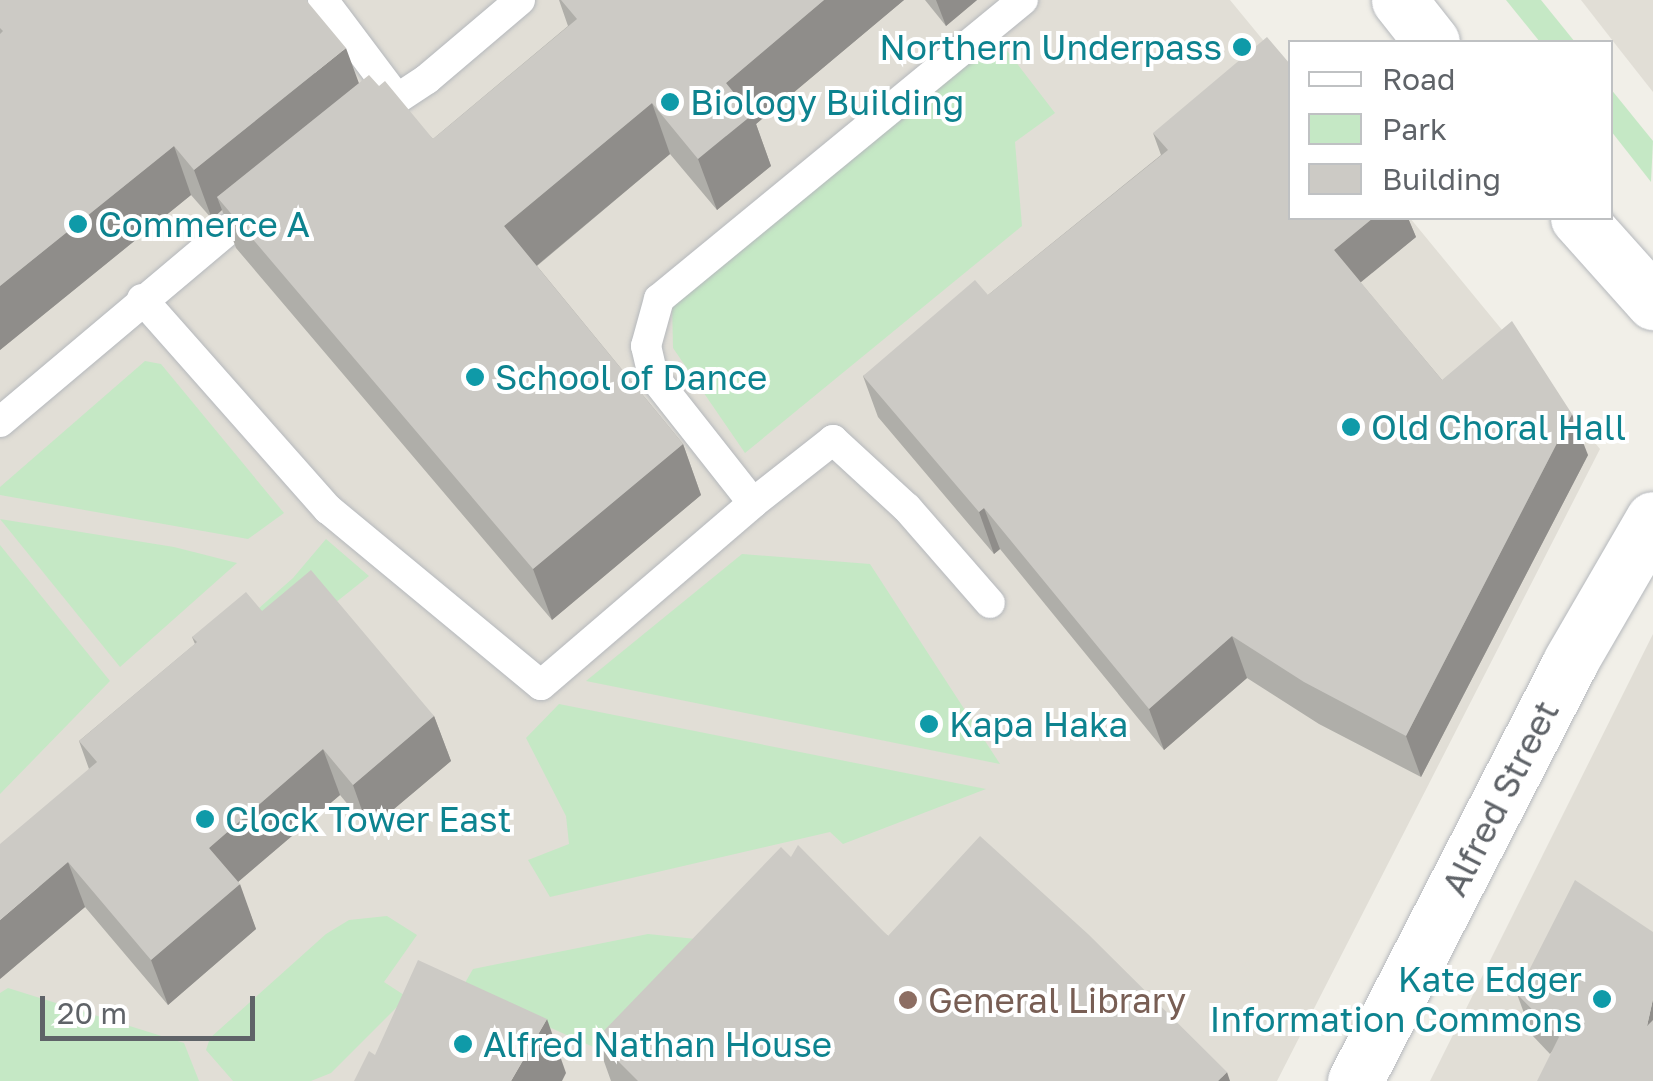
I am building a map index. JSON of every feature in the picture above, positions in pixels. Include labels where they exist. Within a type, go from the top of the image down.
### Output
[{"type":"street","points":[[1399,0],[1430,40]]},
{"type":"street","points":[[1580,220],[1653,302]]},
{"type":"street","name":"Alfred Street","points":[[1355,1081],[1570,662],[1653,519]]},
{"type":"lane","points":[[323,0],[395,96]]},
{"type":"lane","points":[[336,144],[395,96],[427,80],[520,0]]},
{"type":"lane","points":[[753,503],[653,376],[646,346],[658,299],[1023,0]]},
{"type":"lane","points":[[0,422],[142,298],[276,192]]},
{"type":"lane","points":[[142,298],[328,508],[542,685],[753,503],[833,440],[907,508],[990,603]]},
{"type":"shaded area","points":[[0,0],[1230,0],[1288,71],[1288,220],[1412,220],[1600,449],[1277,1081],[0,1081]]},
{"type":"shaded area","points":[[1581,0],[1653,0],[1653,92],[1613,40]]},
{"type":"shaded area","points":[[1653,634],[1653,1081],[1430,1081]]},
{"type":"green space","points":[[1506,0],[1541,0],[1573,40],[1538,40]]},
{"type":"green space","points":[[995,35],[1055,113],[1015,142],[1022,226],[745,453],[673,348],[672,303]]},
{"type":"green space","points":[[1613,92],[1653,141],[1651,182],[1613,134]]},
{"type":"green space","points":[[145,361],[161,364],[284,513],[248,539],[0,495],[0,487]]},
{"type":"green space","points":[[0,519],[174,547],[237,563],[120,667]]},
{"type":"green space","points":[[326,539],[369,576],[277,649],[205,656],[293,578]]},
{"type":"green space","points":[[0,545],[110,681],[0,794]]},
{"type":"green space","points":[[742,554],[870,564],[1000,764],[586,681]]},
{"type":"green space","points":[[559,704],[986,789],[843,844],[830,832],[550,897],[528,860],[569,844],[566,816],[526,738]]},
{"type":"green space","points":[[387,916],[417,935],[384,982],[407,997],[331,1073],[311,1081],[233,1081],[206,1050],[210,1038],[326,934],[349,920]]},
{"type":"green space","points":[[648,934],[744,944],[629,1063],[462,988],[473,969]]},
{"type":"green space","points":[[8,988],[184,1043],[199,1081],[0,1081],[0,993]]},
{"type":"building","name":"Commerce A","points":[[0,0],[306,0],[346,48],[194,170],[174,146],[0,286]]},
{"type":"building","points":[[561,0],[824,0],[726,83],[752,115],[698,159],[652,103],[504,226],[683,444],[533,569],[217,197],[369,75],[379,86],[385,81],[433,139],[577,19]]},
{"type":"building","name":"Old Choral Hall","points":[[1267,37],[1288,62],[1288,220],[1371,220],[1334,250],[1442,380],[1512,321],[1572,414],[1406,736],[1304,682],[1232,636],[1149,709],[984,508],[979,512],[863,376],[975,280],[988,295],[1168,150],[1153,133]]},
{"type":"building","name":"Clock Tower East","points":[[311,570],[434,716],[353,785],[323,749],[209,848],[240,884],[151,960],[68,862],[0,920],[0,844],[97,762],[79,741],[197,642],[192,637],[246,592],[262,611]]},
{"type":"building","name":"General Library","points":[[980,836],[1088,934],[1227,1072],[1218,1081],[638,1081],[596,1039],[781,847],[791,857],[798,845],[888,936]]},
{"type":"building","name":"Kate Edger Information Commons","points":[[1575,880],[1653,932],[1653,999],[1647,1026],[1653,1020],[1653,1081],[1537,1081],[1559,1037],[1517,994]]},
{"type":"building","points":[[418,960],[547,1019],[511,1081],[354,1081],[369,1051],[375,1055]]},
{"type":"place","name":"Northern Underpass","points":[[1242,47]]},
{"type":"place","name":"Biology Building","points":[[670,102]]},
{"type":"place","name":"Commerce A","points":[[78,224]]},
{"type":"place","name":"School of Dance","points":[[475,377]]},
{"type":"place","name":"Old Choral Hall","points":[[1351,427]]},
{"type":"place","name":"Kapa Haka","points":[[929,724]]},
{"type":"place","name":"Clock Tower East","points":[[205,819]]},
{"type":"place","name":"Kate Edger Information Commons","points":[[1602,999]]},
{"type":"place","name":"General Library","points":[[908,1000]]},
{"type":"place","name":"Alfred Nathan House","points":[[463,1044]]}]
